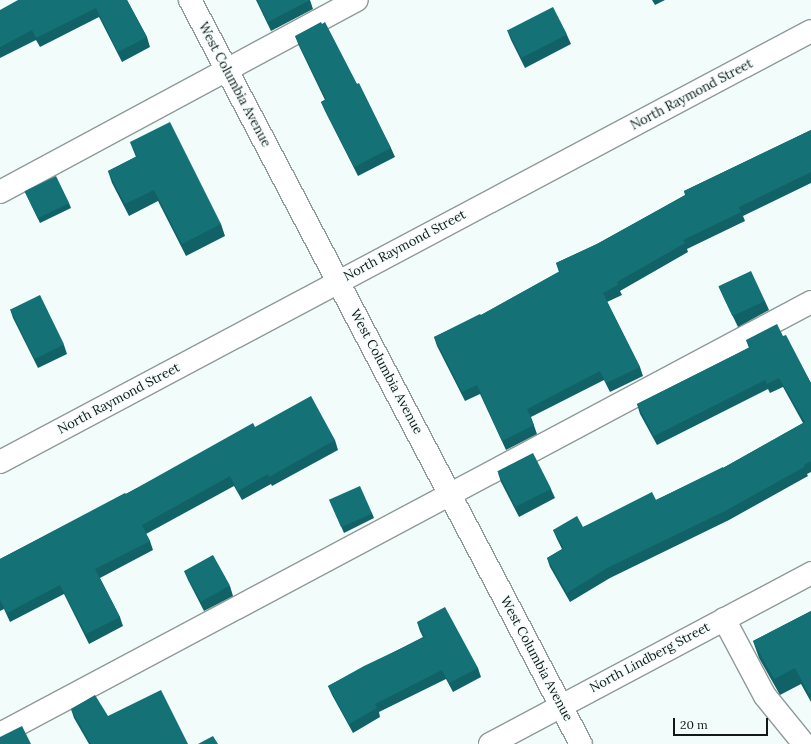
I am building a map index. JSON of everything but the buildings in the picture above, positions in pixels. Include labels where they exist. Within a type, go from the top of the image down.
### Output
[{"type":"street","name":"West Columbia Avenue","points":[[190,0],[581,744]]},
{"type":"street","points":[[0,192],[358,0]]},
{"type":"street","name":"North Raymond Street","points":[[0,462],[811,31]]},
{"type":"street","points":[[0,734],[811,302]]},
{"type":"street","name":"North Lindberg Street","points":[[490,744],[811,573]]},
{"type":"street","points":[[724,619],[765,696],[804,744]]}]
